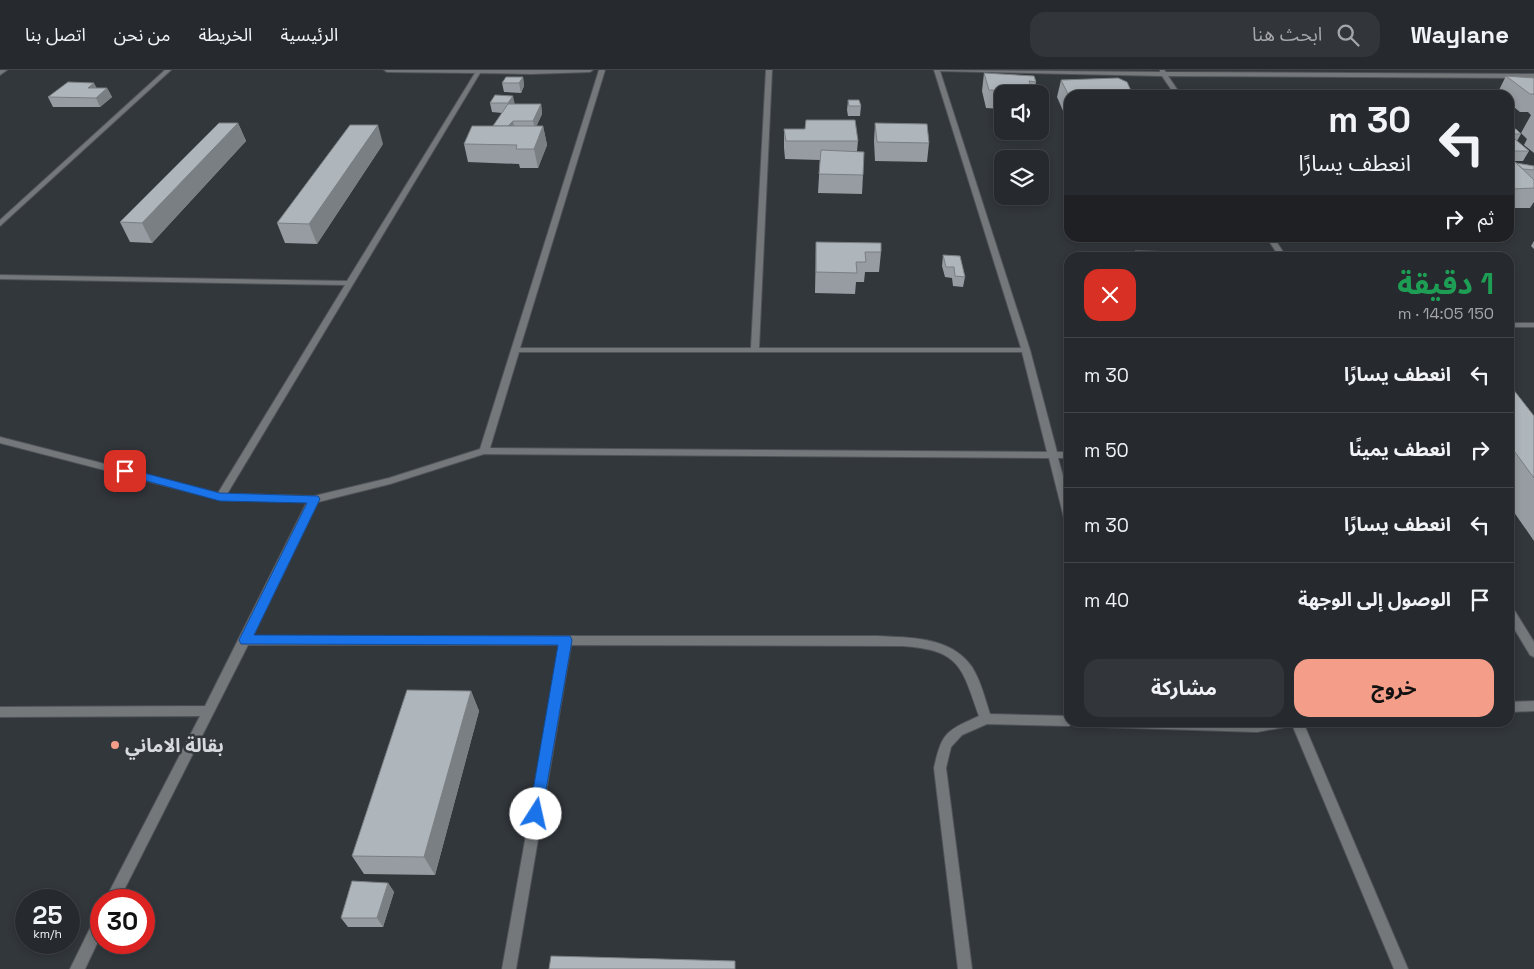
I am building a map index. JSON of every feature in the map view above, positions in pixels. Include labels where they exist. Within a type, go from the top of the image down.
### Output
[{"type":"street","points":[[0,73],[4,70]]},
{"type":"street","points":[[0,224],[168,70]]},
{"type":"street","points":[[387,70],[478,72],[590,70]]},
{"type":"street","points":[[484,451],[602,70]]},
{"type":"street","points":[[755,350],[769,70]]},
{"type":"street","points":[[1064,497],[1026,350],[939,70],[1534,76]]},
{"type":"street","points":[[1495,70],[1503,76]]},
{"type":"street","points":[[220,497],[348,283],[478,72]]},
{"type":"street","points":[[1163,72],[1175,90]]},
{"type":"street","points":[[0,277],[348,283]]},
{"type":"street","points":[[1514,325],[1534,325]]},
{"type":"street","points":[[515,350],[1026,350]]},
{"type":"street","points":[[0,440],[220,497],[314,499],[390,481],[484,451],[1064,454]]},
{"type":"street","points":[[118,889],[246,640],[314,499]]},
{"type":"street","points":[[1514,619],[1534,652]]},
{"type":"street","points":[[246,640],[877,641],[921,643],[940,647],[955,656],[968,673],[986,719]]},
{"type":"street","points":[[510,969],[566,640]]},
{"type":"street","points":[[1514,707],[1534,706]]},
{"type":"street","points":[[0,712],[209,711]]},
{"type":"street","points":[[965,969],[940,768],[945,745],[958,732],[986,719],[1064,721]]},
{"type":"street","points":[[1229,727],[1262,727]]},
{"type":"street","points":[[1299,727],[1401,969]]},
{"type":"street","points":[[77,969],[90,943]]},
{"type":"building","points":[[984,73],[1034,76],[1036,82],[1029,81],[1030,85],[994,85],[994,90],[989,90]]},
{"type":"building","points":[[1506,76],[1534,78],[1534,94],[1530,94]]},
{"type":"building","points":[[506,77],[523,77],[519,83],[502,83]]},
{"type":"building","points":[[1118,78],[1127,82],[1131,90],[1066,90],[1061,80]]},
{"type":"building","points":[[68,82],[94,83],[88,88],[107,88],[96,98],[48,97]]},
{"type":"building","points":[[495,95],[513,96],[508,103],[490,103]]},
{"type":"building","points":[[848,100],[859,100],[861,106],[849,106]]},
{"type":"building","points":[[508,104],[541,104],[533,121],[513,121],[508,126],[493,126]]},
{"type":"building","points":[[806,120],[855,120],[858,141],[786,141],[784,129],[805,129]]},
{"type":"building","points":[[219,123],[238,123],[142,223],[120,222]]},
{"type":"building","points":[[875,123],[927,124],[929,143],[877,142]]},
{"type":"building","points":[[350,125],[378,125],[309,224],[277,223]]},
{"type":"building","points":[[472,126],[543,126],[534,149],[516,149],[517,145],[464,144]]},
{"type":"building","points":[[1514,129],[1516,129],[1521,134],[1514,134]]},
{"type":"building","points":[[1514,138],[1529,151],[1514,151]]},
{"type":"building","points":[[821,150],[864,152],[863,175],[819,174]]},
{"type":"building","points":[[1514,161],[1534,180],[1534,188],[1514,189]]},
{"type":"building","points":[[1516,163],[1534,166],[1534,170],[1523,169]]},
{"type":"building","points":[[816,242],[881,243],[881,252],[865,252],[866,262],[856,262],[857,273],[816,272]]},
{"type":"building","points":[[1135,251],[1187,252],[1135,252]]},
{"type":"building","points":[[943,255],[960,256],[965,277],[955,276],[954,267],[946,267]]},
{"type":"building","points":[[1514,390],[1534,416],[1534,478],[1514,451]]},
{"type":"building","points":[[407,690],[471,691],[424,857],[352,856]]},
{"type":"building","points":[[352,881],[388,883],[377,918],[341,918]]},
{"type":"building","points":[[551,956],[735,961],[735,969],[549,969]]},
{"type":"place","name":"بقالة الاماني","points":[[115,745]]},
{"type":"route","points":[[125,471],[220,497],[314,499],[246,640],[566,640],[536,814]]}]
